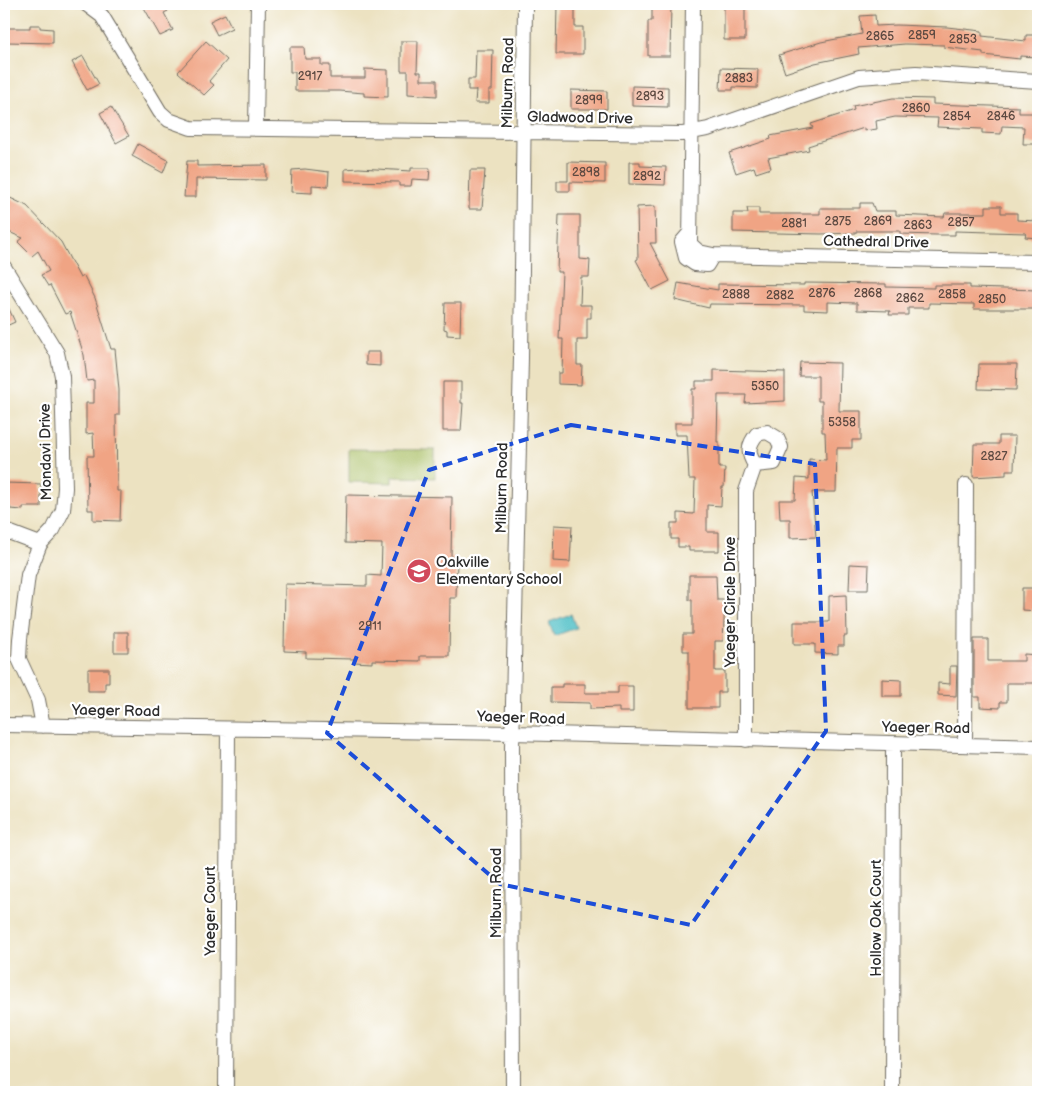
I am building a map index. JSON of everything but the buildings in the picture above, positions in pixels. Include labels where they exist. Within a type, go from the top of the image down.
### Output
[{"type":"street","name":"Gladwood Drive","points":[[86,4],[102,16],[160,112],[169,120],[191,128],[256,127],[524,134],[661,135],[692,133],[708,129],[859,77],[916,74],[1038,81]]},
{"type":"street","points":[[256,127],[258,4]]},
{"type":"street","name":"Milburn Road","points":[[513,1092],[512,733],[525,4]]},
{"type":"street","name":"Cathedral Drive","points":[[693,4],[690,244],[699,252],[712,255],[1038,262]]},
{"type":"street","name":"Mondavi Drive","points":[[4,267],[57,353],[62,376],[65,488],[63,510],[52,530],[40,544],[28,575],[19,659],[38,700],[43,726]]},
{"type":"street","name":"Yaeger Circle Drive","points":[[746,740],[746,490],[755,465]]},
{"type":"street","points":[[965,745],[966,485]]},
{"type":"street","points":[[4,532],[11,532],[40,544]]},
{"type":"street","name":"Yaeger Road","points":[[4,726],[512,733],[1038,747]]},
{"type":"street","name":"Yaeger Court","points":[[226,1092],[228,729]]},
{"type":"street","name":"Hollow Oak Court","points":[[892,1092],[893,744]]},
{"type":"highlighted area","points":[[571,425],[815,464],[826,731],[691,925],[500,884],[327,733],[429,470]]},
{"type":"green space","points":[[349,449],[435,450],[435,478],[392,477],[392,483],[349,482]]},
{"type":"water","points":[[571,614],[576,628],[554,636],[549,622]]},
{"type":"place","name":"Oakville Elementary School","points":[[419,571]]}]
